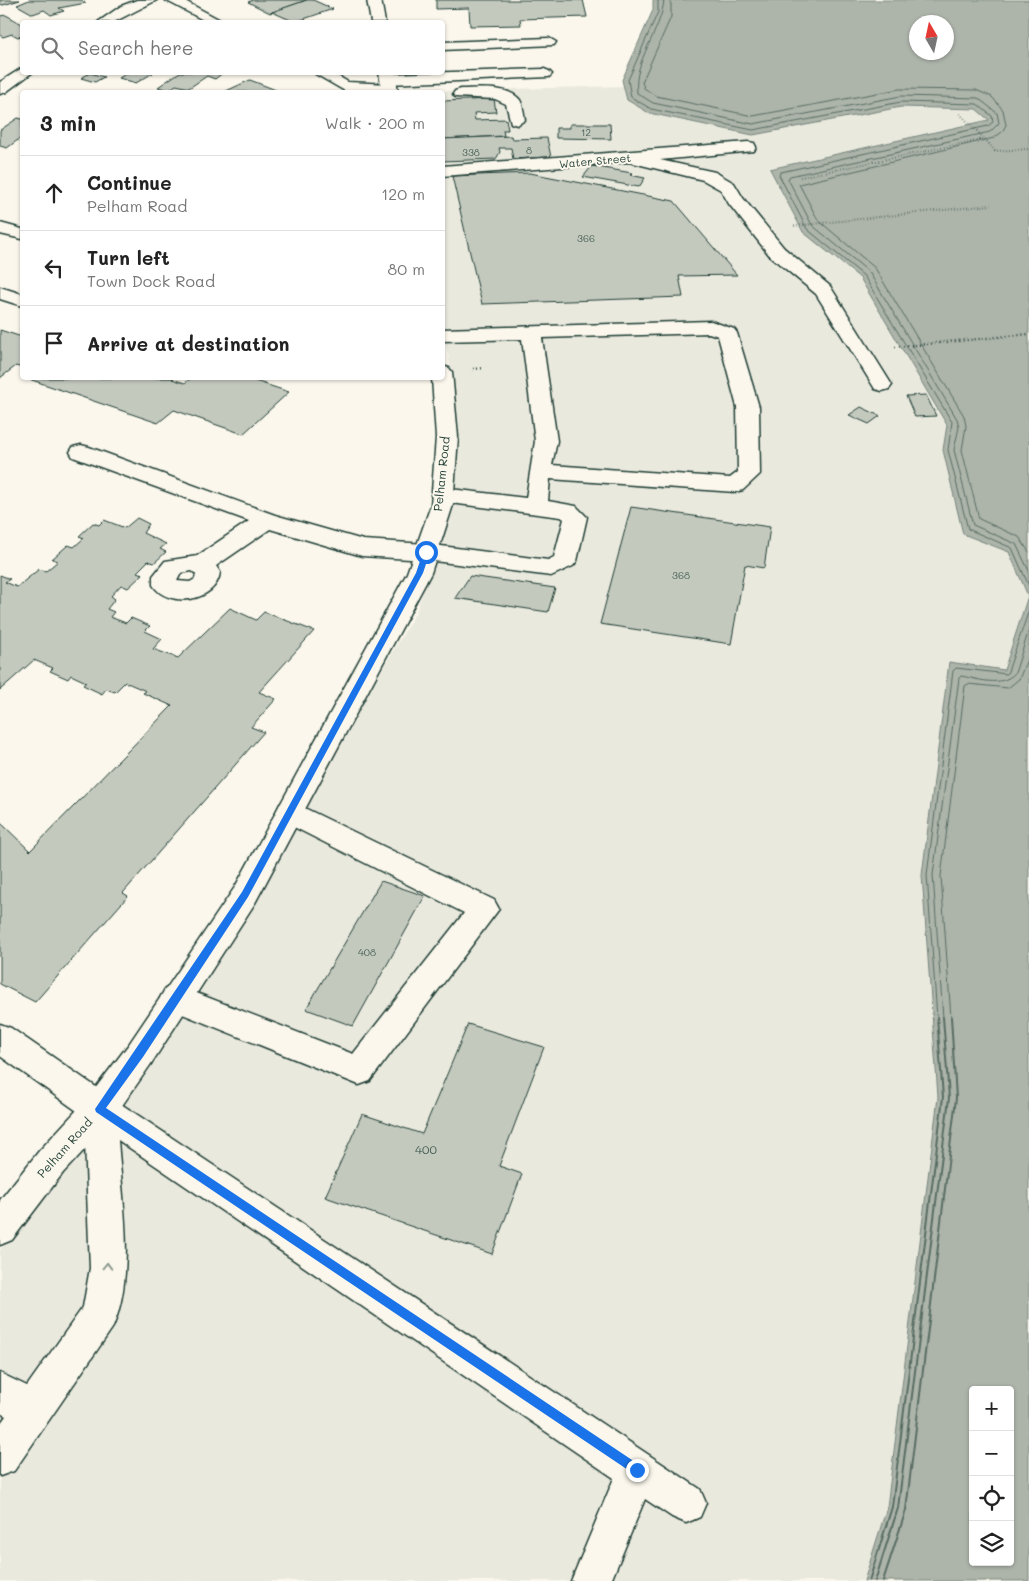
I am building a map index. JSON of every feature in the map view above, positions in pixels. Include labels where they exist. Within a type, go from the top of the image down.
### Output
[{"type":"street","points":[[108,20],[126,9],[150,0]]},
{"type":"street","points":[[172,0],[213,20]]},
{"type":"street","points":[[374,0],[378,20]]},
{"type":"street","points":[[445,46],[549,42]]},
{"type":"street","points":[[325,75],[346,86],[544,74]]},
{"type":"street","points":[[0,89],[21,75]]},
{"type":"street","points":[[445,95],[492,93],[504,96],[512,102],[517,120]]},
{"type":"street","name":"Water Street","points":[[445,171],[632,158],[748,147]]},
{"type":"street","points":[[632,158],[709,176],[728,187],[777,252],[823,290],[882,385]]},
{"type":"street","points":[[0,228],[20,233]]},
{"type":"street","points":[[0,293],[20,299]]},
{"type":"street","points":[[445,335],[711,327],[728,333],[748,407],[749,474],[735,484],[540,471]]},
{"type":"street","points":[[531,333],[546,441],[536,506]]},
{"type":"street","name":"Pelham Road","points":[[0,1228],[51,1162],[100,1109],[245,895],[420,573],[442,505],[447,437],[443,380]]},
{"type":"street","points":[[81,452],[268,520],[362,548],[426,552],[551,568],[565,561],[576,517],[568,511],[442,495]]},
{"type":"street","points":[[200,564],[268,520]]},
{"type":"street","points":[[176,998],[360,1070],[484,908],[290,812]]},
{"type":"street","points":[[0,1038],[100,1109],[686,1503]]},
{"type":"street","points":[[0,1457],[100,1314],[108,1268],[100,1109]]},
{"type":"street","points":[[0,1392],[33,1410]]},
{"type":"street","points":[[591,1581],[637,1470]]},
{"type":"path","points":[[960,114],[996,151],[1029,149]]},
{"type":"path","points":[[800,177],[985,139]]},
{"type":"path","points":[[759,229],[991,205]]},
{"type":"path","points":[[862,350],[1029,334]]},
{"type":"shaded area","points":[[624,86],[627,100],[649,113],[753,135],[901,107],[976,109],[989,120],[770,169],[803,232],[860,278],[948,425],[943,450],[963,534],[1009,552],[1028,597],[1004,670],[949,663],[922,875],[938,1097],[887,1507],[864,1581],[0,1581],[0,1250],[152,1057],[416,612],[450,512],[455,391],[445,339],[445,91]]},
{"type":"water","points":[[653,0],[1029,0],[1029,1581],[864,1581],[887,1507],[938,1097],[922,875],[949,662],[1004,670],[1028,596],[1009,552],[963,534],[943,450],[947,425],[860,278],[803,232],[770,169],[989,120],[976,109],[901,107],[753,135],[649,113],[627,100],[622,80],[653,10]]},
{"type":"building","points":[[0,0],[20,0],[3,5],[0,4]]},
{"type":"building","points":[[29,0],[81,0],[86,3],[59,8],[64,11],[51,15],[44,10],[33,14],[17,5]]},
{"type":"building","points":[[253,0],[307,0],[270,13],[248,2]]},
{"type":"building","points":[[307,0],[313,0],[333,9],[301,20],[290,20],[272,12]]},
{"type":"building","points":[[436,0],[583,0],[587,17],[520,19],[521,25],[470,26],[469,8],[436,9]]},
{"type":"building","points":[[6,15],[20,23],[20,36],[12,34],[3,37],[0,35],[0,16]]},
{"type":"building","points":[[86,75],[104,77],[95,82],[81,78]]},
{"type":"building","points":[[124,75],[150,75],[136,83],[119,78]]},
{"type":"building","points":[[176,75],[220,75],[215,79],[207,76],[189,88],[176,85],[169,90],[158,87]]},
{"type":"building","points":[[250,80],[276,90],[228,90]]},
{"type":"building","points":[[494,99],[496,112],[474,113],[475,120],[506,119],[508,130],[503,130],[504,136],[445,139],[445,101]]},
{"type":"building","points":[[20,118],[20,138],[7,148],[0,146],[0,130]]},
{"type":"building","points":[[570,124],[610,124],[611,139],[556,138],[556,128],[570,128]]},
{"type":"building","points":[[511,136],[512,139],[547,138],[551,157],[513,159],[511,148],[499,148],[500,152],[496,159],[445,161],[445,139]]},
{"type":"building","points":[[592,166],[632,173],[630,175],[645,178],[639,187],[583,177]]},
{"type":"building","points":[[530,173],[674,201],[737,275],[679,276],[683,297],[482,304],[452,176]]},
{"type":"building","points":[[0,330],[20,336],[20,367],[16,366],[0,378]]},
{"type":"building","points":[[32,380],[175,380],[185,383],[189,380],[252,380],[289,392],[243,434],[174,410],[158,423]]},
{"type":"building","points":[[926,395],[936,416],[915,417],[906,396]]},
{"type":"building","points":[[861,407],[880,416],[869,424],[849,415]]},
{"type":"building","points":[[631,507],[770,527],[764,568],[745,565],[731,644],[600,624]]},
{"type":"building","points":[[137,518],[149,524],[143,533],[166,544],[160,549],[166,552],[154,563],[148,561],[137,572],[143,574],[128,588],[121,585],[111,596],[115,599],[107,609],[114,612],[110,617],[126,623],[131,618],[150,626],[145,631],[162,639],[153,649],[178,658],[230,608],[256,620],[264,612],[314,631],[259,692],[276,699],[251,727],[264,732],[123,893],[128,896],[35,1002],[0,984],[0,822],[30,851],[172,706],[143,693],[146,691],[125,682],[115,692],[106,689],[102,694],[83,685],[86,682],[71,675],[68,679],[50,671],[53,668],[34,660],[0,690],[0,575],[10,579],[5,582],[17,587],[39,569],[46,571],[58,561],[52,559],[68,545],[74,547],[84,538],[79,536],[93,523],[99,525],[104,520],[125,528]]},
{"type":"building","points":[[470,576],[555,588],[548,612],[455,598]]},
{"type":"building","points":[[381,881],[425,896],[353,1026],[306,1009]]},
{"type":"building","points":[[468,1024],[544,1047],[499,1166],[522,1174],[492,1254],[325,1197],[362,1114],[422,1134]]},
{"type":"route","points":[[426,552],[420,573],[245,895],[140,1054],[100,1109],[637,1470]]}]
